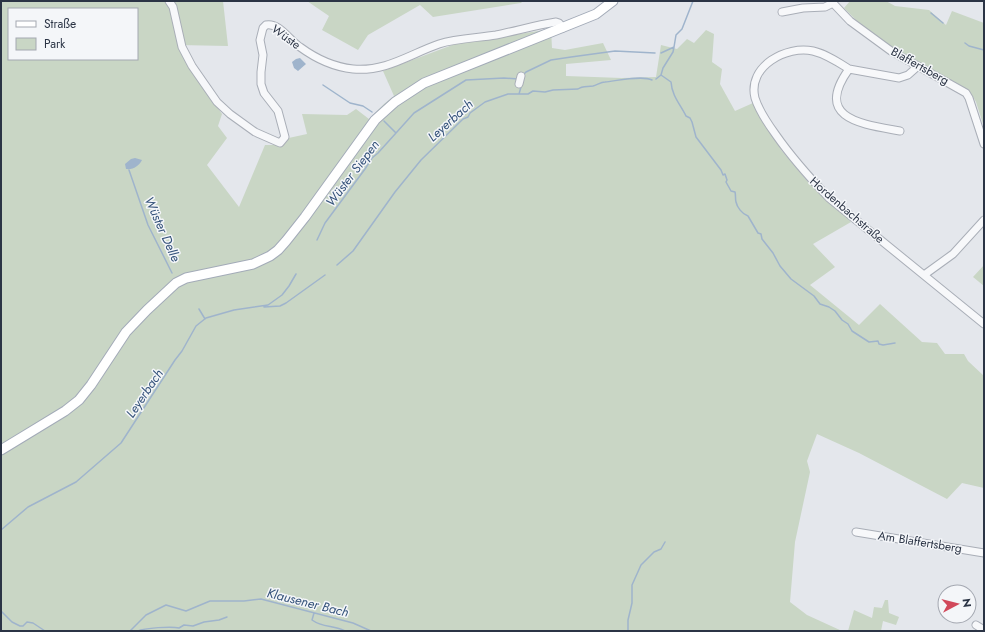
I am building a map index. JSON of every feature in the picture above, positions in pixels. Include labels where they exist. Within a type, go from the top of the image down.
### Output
[{"type":"main road","points":[[1,450],[65,411],[79,400],[91,385],[126,332],[176,283],[186,278],[253,264],[270,256],[278,250],[305,217],[375,120],[395,102],[424,84],[596,14],[613,1]]},
{"type":"street","name":"Wüste","points":[[169,1],[173,7],[182,47],[192,66],[217,102],[230,114],[255,132],[280,143],[285,137],[281,117],[264,93],[260,80],[263,55],[260,40],[263,28],[266,25],[273,25],[292,39],[298,46],[322,60],[335,65],[359,69],[385,66],[440,44],[520,31],[556,22],[563,28]]},
{"type":"street","name":"Blaffertsberg","points":[[782,12],[803,8],[825,7],[832,2],[850,21],[891,51],[917,67],[956,86],[966,93],[984,144]]},
{"type":"street","name":"Hordenbachstraße","points":[[917,67],[908,75],[899,78],[848,69],[826,55],[814,51],[802,49],[791,50],[772,60],[763,68],[756,78],[754,90],[756,100],[770,126],[807,175],[829,198],[984,324]]},
{"type":"street","points":[[848,69],[838,87],[836,102],[840,110],[845,115],[863,124],[900,131]]},
{"type":"street","points":[[519,84],[521,76]]},
{"type":"street","points":[[924,275],[953,254],[984,220]]},
{"type":"street","name":"Am Blaffertsberg","points":[[856,532],[984,552]]},
{"type":"street","points":[[976,625],[984,630]]},
{"type":"green space","points":[[1,1],[223,1],[228,46],[179,45],[182,55],[222,114],[218,126],[227,138],[207,165],[239,207],[265,145],[280,145],[284,139],[307,134],[302,114],[347,115],[356,109],[369,119],[394,96],[383,71],[455,44],[551,29],[552,48],[565,50],[603,43],[611,60],[566,64],[566,76],[622,78],[656,77],[661,45],[677,49],[687,39],[694,43],[706,30],[714,34],[712,62],[722,69],[720,84],[735,111],[753,103],[782,151],[809,183],[837,209],[787,150],[851,222],[813,244],[835,267],[810,285],[859,325],[880,304],[922,342],[937,343],[945,354],[964,354],[968,361],[984,376],[984,488],[962,483],[947,499],[859,453],[817,434],[807,461],[810,472],[795,542],[790,602],[807,615],[842,631],[1,631]]},
{"type":"green space","points":[[307,1],[523,1],[521,3],[433,17],[420,5],[368,35],[358,50],[322,30],[329,16]]},
{"type":"green space","points":[[850,1],[886,1],[895,6],[929,10],[946,25],[952,11],[984,23],[984,127],[976,102],[969,90],[886,44],[856,20],[844,8]]},
{"type":"green space","points":[[984,265],[984,286],[973,277]]},
{"type":"green space","points":[[885,600],[888,600],[889,613],[899,617],[896,625],[883,621],[881,631],[848,631],[854,610],[872,618],[874,607],[882,608]]},
{"type":"water","points":[[300,58],[306,64],[298,71],[294,68],[292,62]]},
{"type":"water","points":[[135,158],[142,160],[136,167],[126,169],[125,164],[131,159]]},
{"type":"waterway","name":"Leyerbach","points":[[661,53],[674,47],[676,35],[682,29],[693,1]]},
{"type":"waterway","points":[[931,13],[943,23]]},
{"type":"waterway","points":[[965,43],[969,46],[984,50]]},
{"type":"waterway","points":[[656,79],[661,75],[674,47]]},
{"type":"waterway","name":"Leyerbach","points":[[523,75],[526,72],[551,60],[615,51],[655,53]]},
{"type":"waterway","points":[[661,75],[671,82],[673,92],[677,100],[686,116],[690,118],[692,122],[696,137],[721,170],[723,175],[725,174],[727,180],[726,182],[731,191],[735,192],[736,202],[739,208],[748,216],[758,233],[761,234],[762,239],[773,253],[780,266],[791,279],[814,296],[820,304],[835,311],[842,320],[848,324],[852,331],[869,342],[878,341],[879,344],[883,345],[895,343]]},
{"type":"waterway","name":"Leyerbach","points":[[317,240],[325,223],[372,158],[414,113],[466,80],[504,78],[519,79]]},
{"type":"waterway","name":"Leyerbach","points":[[337,265],[353,251],[395,192],[421,160],[463,119],[468,117],[470,113],[485,102],[508,94],[528,94],[533,91],[545,92],[553,90],[578,89],[604,82],[629,79],[642,78],[652,80]]},
{"type":"waterway","name":"Wüster Siepen","points":[[323,85],[350,103],[363,106],[372,112]]},
{"type":"waterway","name":"Leyerbach","points":[[519,94],[521,87]]},
{"type":"waterway","name":"Wüster Siepen","points":[[384,121],[396,133]]},
{"type":"waterway","name":"Wüster Delle","points":[[129,170],[148,225],[172,273]]},
{"type":"waterway","name":"Leyerbach","points":[[1,530],[28,507],[76,482],[121,443],[182,351],[196,326],[206,318],[234,310],[268,305],[282,295],[296,274]]},
{"type":"waterway","points":[[264,307],[280,306],[286,303],[325,275]]},
{"type":"waterway","name":"Wüster Delle","points":[[199,309],[205,319]]},
{"type":"waterway","points":[[628,631],[628,620],[632,603],[632,585],[641,565],[654,552],[661,549],[665,542]]},
{"type":"waterway","name":"Klausener Bach","points":[[130,631],[146,615],[166,605],[186,611],[210,601],[244,601],[261,599],[353,623],[371,631]]},
{"type":"waterway","name":"Klausener Bach","points":[[1,611],[12,622],[20,626],[23,626],[27,622],[33,623],[45,631]]},
{"type":"waterway","points":[[314,613],[312,620],[316,623],[345,631]]},
{"type":"waterway","points":[[138,631],[170,627],[179,628],[184,625],[193,626],[227,617]]}]
